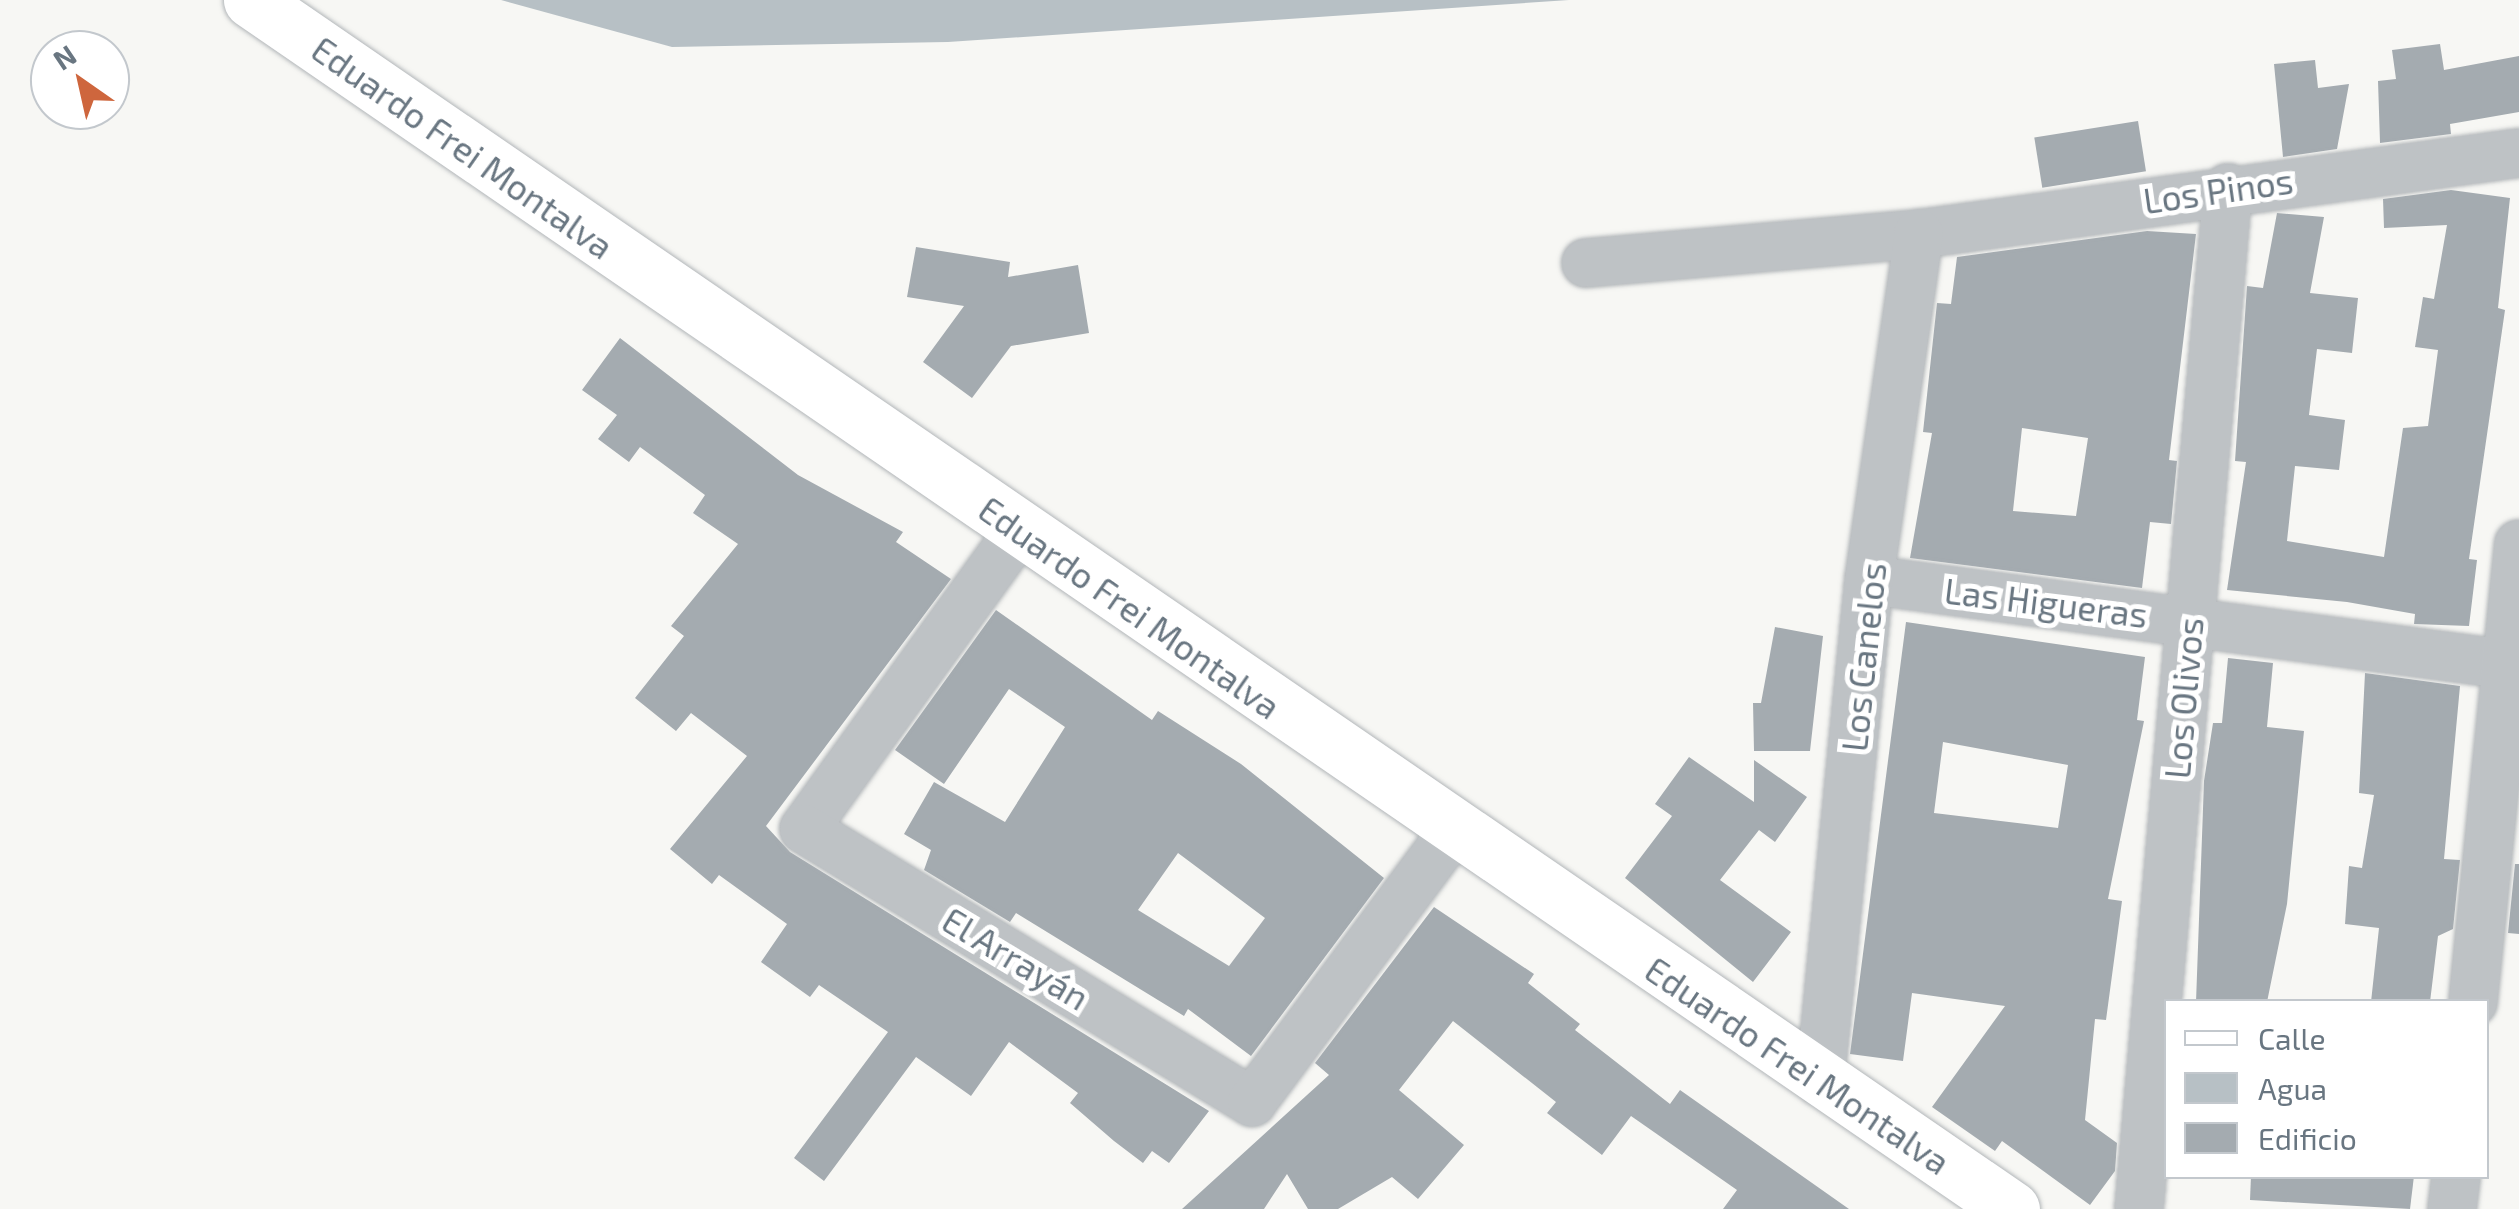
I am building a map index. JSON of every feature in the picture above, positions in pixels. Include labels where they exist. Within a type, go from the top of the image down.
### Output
[{"type":"main road","name":"Eduardo Frei Montalva","points":[[252,0],[1820,1082],[2012,1209]]},
{"type":"street","name":"Los Pinos","points":[[1586,263],[1918,234],[2228,188],[2519,153]]},
{"type":"street","name":"Los Olivos","points":[[2139,1209],[2228,188]]},
{"type":"street","name":"Los Canelos","points":[[1820,1082],[1870,580],[1918,234]]},
{"type":"street","name":"El Arrayán","points":[[1019,531],[804,829],[1252,1102],[1454,830]]},
{"type":"street","points":[[2490,973],[2514,665],[2519,544]]},
{"type":"street","name":"Las Higueras","points":[[1870,580],[2514,665]]},
{"type":"street","points":[[2452,1209],[2456,1179]]},
{"type":"water","points":[[501,0],[1569,0],[948,42],[672,47]]},
{"type":"building","points":[[2440,44],[2444,70],[2519,56],[2519,112],[2450,124],[2451,134],[2380,143],[2378,81],[2396,79],[2392,50]]},
{"type":"building","points":[[2315,60],[2318,88],[2349,84],[2337,149],[2283,157],[2274,64]]},
{"type":"building","points":[[2138,121],[2146,171],[2042,188],[2034,137]]},
{"type":"building","points":[[2451,190],[2510,198],[2498,308],[2505,310],[2469,559],[2477,560],[2469,626],[2414,624],[2415,614],[2347,602],[2227,590],[2246,462],[2235,461],[2247,286],[2263,288],[2277,213],[2324,217],[2310,293],[2358,298],[2352,353],[2317,349],[2309,415],[2345,420],[2339,470],[2295,466],[2287,541],[2384,557],[2403,428],[2428,426],[2438,350],[2415,347],[2423,297],[2434,299],[2447,225],[2384,228],[2383,199]]},
{"type":"building","points":[[2147,231],[2196,234],[2169,460],[2177,461],[2171,524],[2150,522],[2142,588],[1910,558],[1932,433],[1923,432],[1937,303],[1951,304],[1957,257]],"holes":[[[2022,428],[2088,438],[2076,516],[2013,511]]]},
{"type":"building","points":[[916,247],[1010,262],[1008,277],[1078,265],[1089,333],[1011,346],[972,398],[923,362],[964,306],[907,297]]},
{"type":"building","points":[[620,338],[798,475],[903,532],[896,542],[951,579],[766,826],[790,852],[1209,1111],[1169,1163],[1152,1151],[1143,1163],[1070,1103],[1078,1093],[1009,1042],[971,1096],[916,1057],[824,1181],[794,1158],[888,1032],[819,985],[810,997],[761,962],[787,924],[719,875],[712,884],[670,849],[747,756],[691,713],[676,731],[635,698],[684,636],[671,626],[738,544],[693,513],[705,495],[640,447],[629,462],[598,439],[617,415],[582,390]]},
{"type":"building","points":[[996,610],[1152,720],[1158,711],[1241,764],[1384,878],[1251,1056],[1188,1009],[1184,1016],[1016,913],[1010,922],[924,870],[931,850],[904,834],[934,782],[1005,822],[1065,727],[1009,689],[944,784],[895,750]],"holes":[[[1178,853],[1265,918],[1229,966],[1138,910]]]},
{"type":"building","points":[[1906,622],[2145,657],[2137,720],[2144,721],[2108,899],[2122,901],[2106,1020],[2095,1019],[2085,1120],[2117,1143],[2115,1171],[2090,1205],[2002,1141],[1995,1151],[1932,1107],[2005,1006],[1912,993],[1903,1061],[1850,1054]],"holes":[[[1943,742],[2068,765],[2058,828],[1934,813]]]},
{"type":"building","points":[[1775,627],[1823,636],[1810,751],[1754,751],[1753,703],[1761,703]]},
{"type":"building","points":[[2228,658],[2273,663],[2267,727],[2304,731],[2287,904],[2268,999],[2196,999],[2204,781],[2213,723],[2222,723]]},
{"type":"building","points":[[2365,673],[2460,686],[2444,859],[2460,860],[2453,929],[2438,936],[2430,999],[2371,999],[2379,928],[2345,924],[2349,866],[2362,868],[2374,795],[2359,793]]},
{"type":"building","points":[[1689,757],[1754,802],[1754,760],[1807,797],[1775,842],[1759,830],[1720,880],[1791,932],[1753,982],[1625,878],[1672,816],[1655,804]]},
{"type":"building","points":[[2515,864],[2519,864],[2519,934],[2508,933]]},
{"type":"building","points":[[1434,907],[1534,974],[1528,983],[1580,1024],[1575,1030],[1670,1104],[1680,1090],[1849,1209],[1723,1209],[1737,1190],[1631,1116],[1602,1155],[1547,1113],[1556,1102],[1453,1021],[1399,1090],[1464,1145],[1418,1199],[1392,1177],[1338,1209],[1308,1209],[1287,1174],[1264,1209],[1182,1209],[1329,1075],[1315,1063]]},
{"type":"building","points":[[2251,1179],[2414,1179],[2410,1209],[2250,1200]]}]
